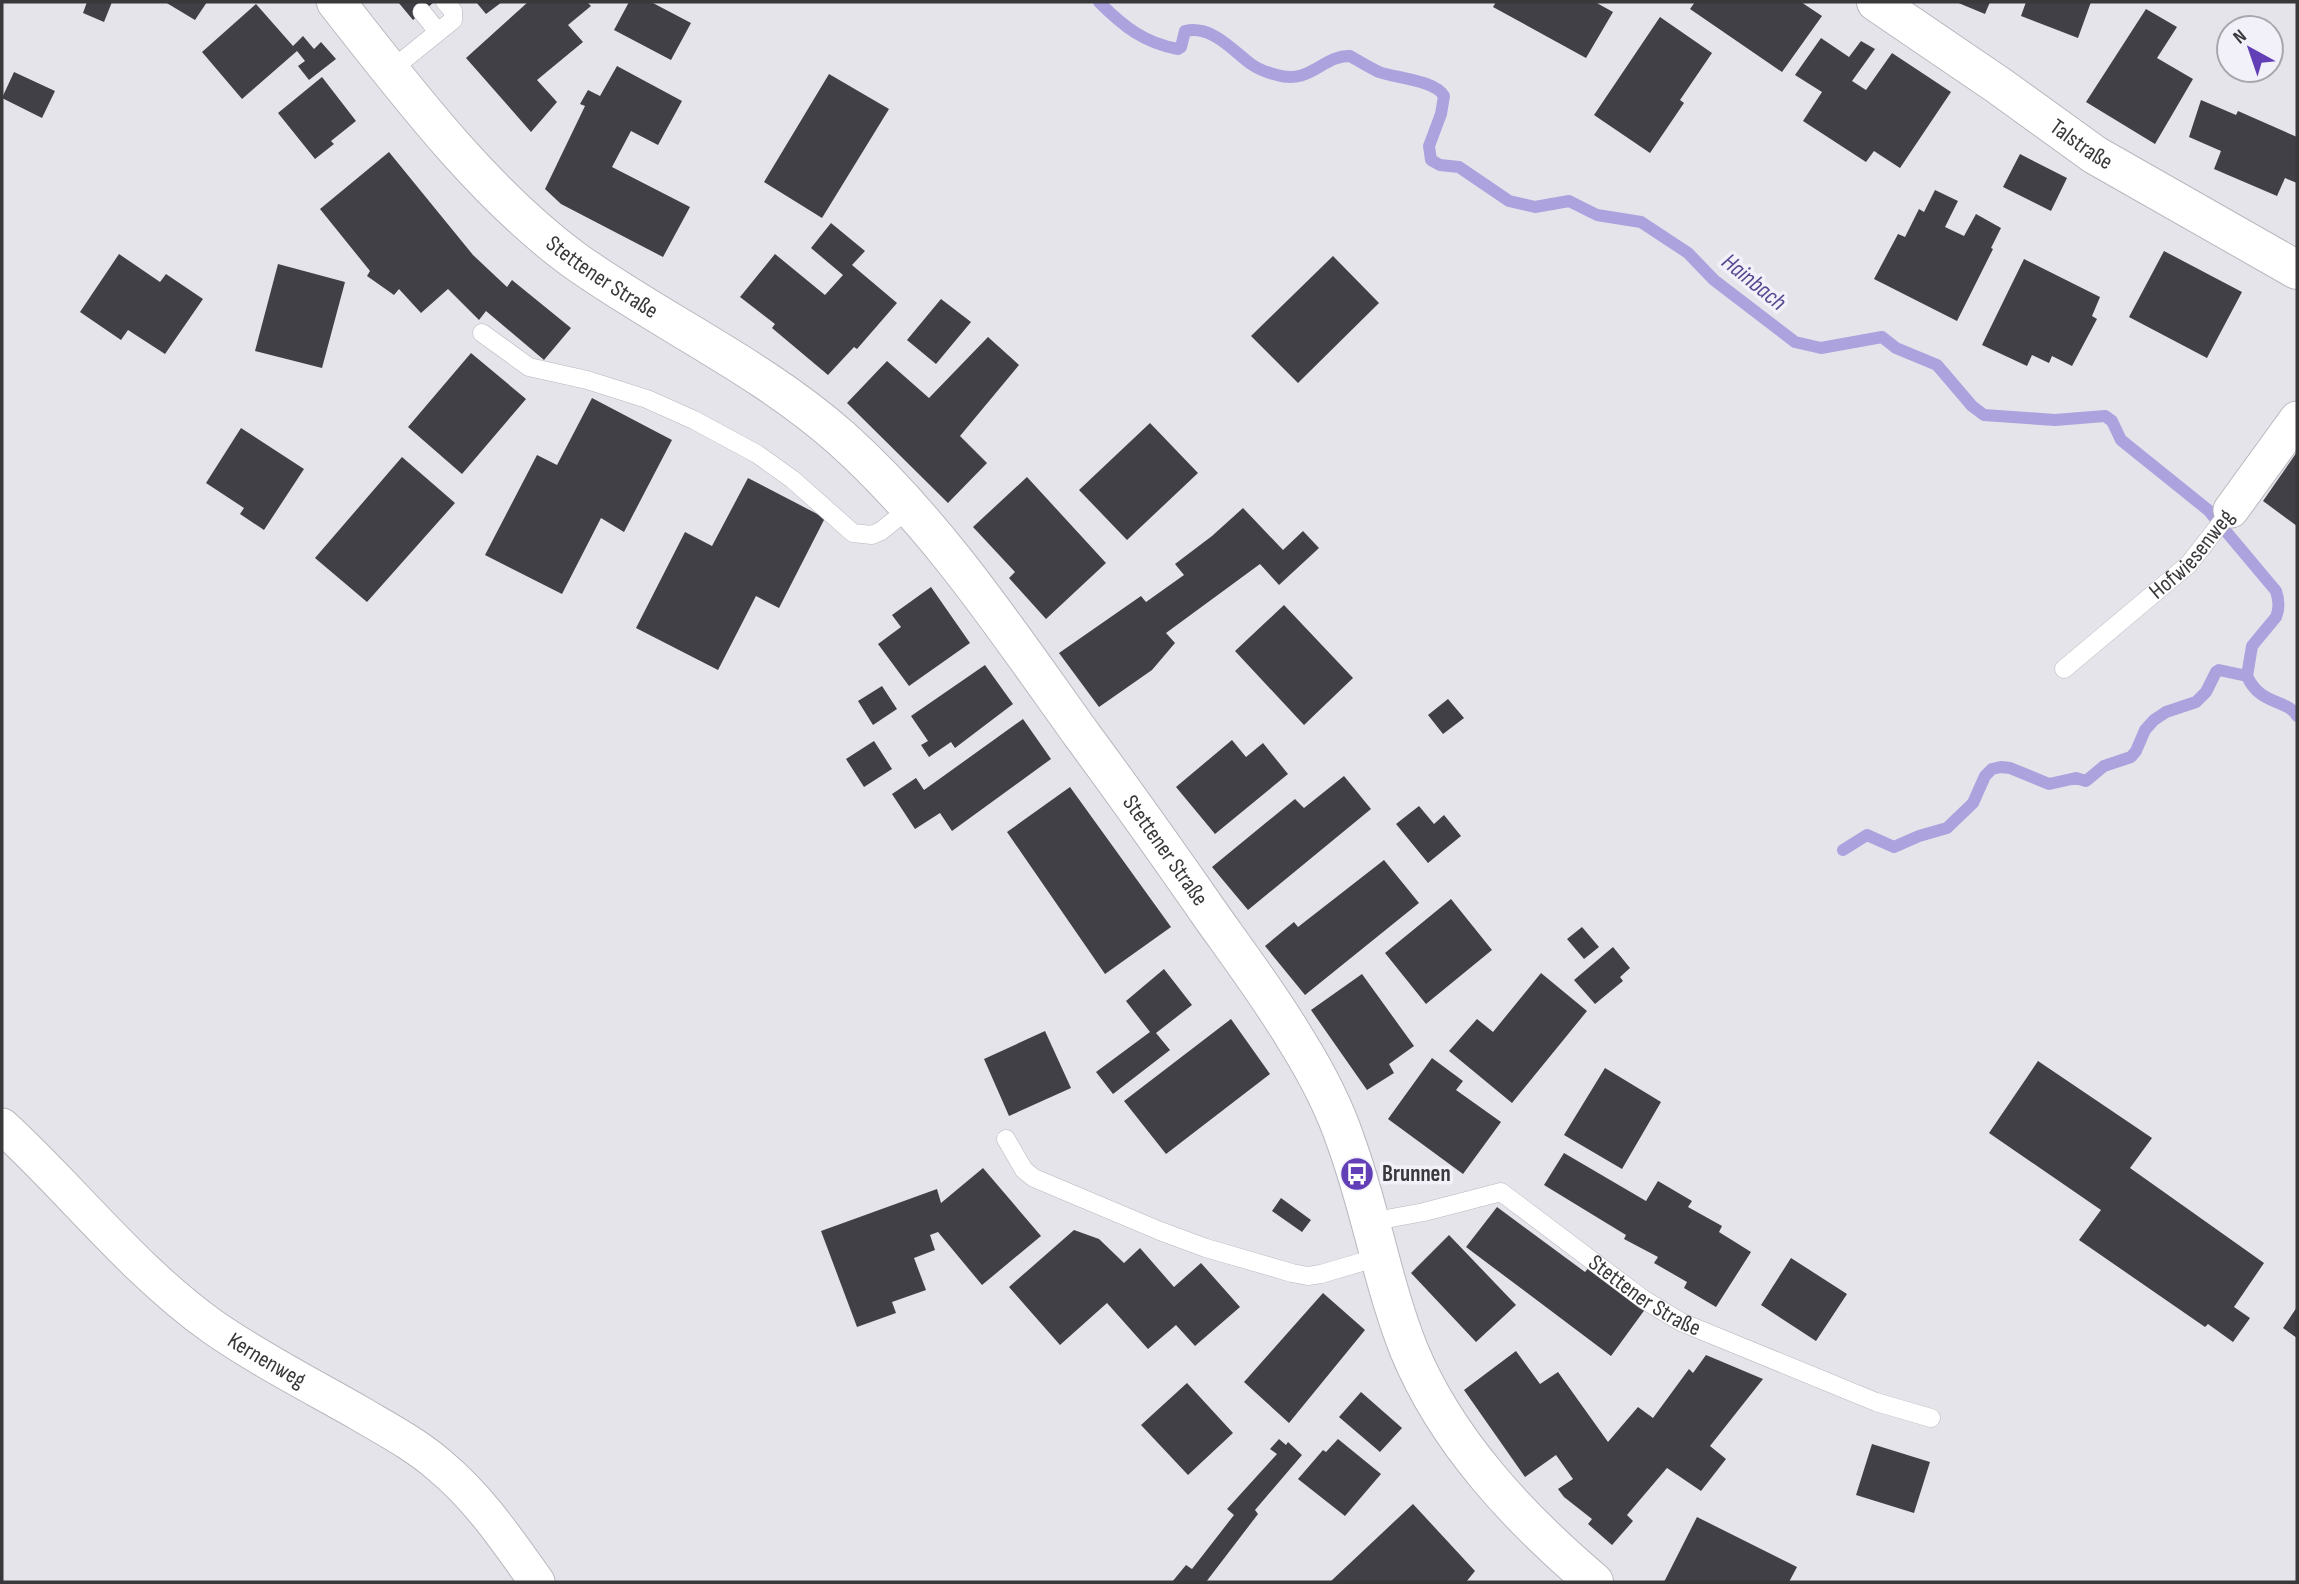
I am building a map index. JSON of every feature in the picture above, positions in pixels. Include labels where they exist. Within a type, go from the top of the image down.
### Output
[{"type":"street","name":"Stettener Straße","points":[[336,2],[391,70],[508,204],[545,236],[599,276],[795,402],[847,444],[909,508],[955,562],[1137,810],[1288,1027],[1317,1075],[1334,1110],[1357,1174],[1408,1345],[1433,1401],[1472,1457],[1523,1514],[1594,1582]]},
{"type":"street","name":"Talstraße","points":[[1876,2],[2095,155],[2297,270]]},
{"type":"street","name":"Hofwiesenweg","points":[[2221,523],[2297,419]]},
{"type":"street","name":"Kernenweg","points":[[2,1126],[56,1177],[146,1270],[189,1309],[237,1343],[403,1438],[438,1464],[471,1494],[537,1582]]},
{"type":"lane","points":[[391,70],[454,18],[453,11],[445,2]]},
{"type":"lane","points":[[422,12],[438,32]]},
{"type":"lane","points":[[482,333],[529,367],[587,380],[647,399],[694,420],[747,449],[792,479],[853,533],[872,535],[881,531],[909,508]]},
{"type":"lane","name":"Hofwiesenweg","points":[[2064,669],[2189,565],[2221,523]]},
{"type":"lane","points":[[1006,1139],[1024,1170],[1034,1178],[1160,1231],[1272,1268],[1308,1276],[1335,1271],[1375,1239]]},
{"type":"lane","name":"Stettener Straße","points":[[1375,1239],[1424,1212],[1502,1192],[1643,1299],[1681,1322],[1876,1402],[1931,1418]]},
{"type":"building","points":[[87,2],[112,2],[104,22],[83,13]]},
{"type":"building","points":[[165,2],[207,2],[195,20]]},
{"type":"building","points":[[398,2],[434,2],[413,20]]},
{"type":"building","points":[[476,2],[502,2],[486,14]]},
{"type":"building","points":[[528,2],[587,2],[591,6],[568,25],[583,42],[537,80],[557,102],[531,132],[466,58]]},
{"type":"building","points":[[629,2],[651,2],[691,23],[671,60],[614,30]]},
{"type":"building","points":[[1496,2],[1595,2],[1613,12],[1586,58],[1493,7]]},
{"type":"building","points":[[1695,2],[1801,2],[1822,16],[1782,72],[1690,9]]},
{"type":"building","points":[[1956,2],[1990,2],[1985,14]]},
{"type":"building","points":[[2026,2],[2091,2],[2078,38],[2021,16]]},
{"type":"building","points":[[256,4],[293,46],[303,36],[314,49],[321,42],[336,59],[309,80],[298,66],[305,61],[297,51],[242,99],[202,52]]},
{"type":"building","points":[[2146,9],[2177,27],[2157,58],[2193,79],[2155,144],[2086,102]]},
{"type":"building","points":[[1660,17],[1712,53],[1680,100],[1684,103],[1650,153],[1594,115]]},
{"type":"building","points":[[1821,38],[1849,57],[1861,41],[1875,49],[1852,81],[1866,90],[1892,53],[1951,92],[1900,168],[1874,151],[1866,162],[1803,121],[1822,92],[1795,75]]},
{"type":"building","points":[[617,66],[682,101],[658,145],[631,131],[612,167],[690,207],[663,257],[561,204],[545,189],[585,106],[580,104],[588,90],[600,96]]},
{"type":"building","points":[[14,72],[55,91],[42,118],[2,98]]},
{"type":"building","points":[[829,74],[889,109],[822,218],[764,182]]},
{"type":"building","points":[[322,77],[356,121],[331,141],[334,144],[315,159],[278,113]]},
{"type":"building","points":[[2201,100],[2236,115],[2238,111],[2297,137],[2297,183],[2285,178],[2277,196],[2214,169],[2221,151],[2189,137]]},
{"type":"building","points":[[389,152],[473,255],[507,287],[512,280],[571,328],[544,360],[486,311],[479,320],[448,289],[421,313],[399,289],[394,295],[367,276],[370,271],[320,209]]},
{"type":"building","points":[[2020,154],[2067,178],[2051,211],[2003,187]]},
{"type":"building","points":[[1935,190],[1958,201],[1945,227],[1964,236],[1976,214],[2001,228],[1957,321],[1874,279],[1898,234],[1905,237],[1919,209],[1924,212]]},
{"type":"building","points":[[831,223],[865,251],[852,265],[897,303],[857,349],[854,347],[828,375],[772,328],[775,324],[740,297],[775,254],[825,295],[843,275],[811,248]]},
{"type":"building","points":[[2164,251],[2242,292],[2207,358],[2129,317]]},
{"type":"building","points":[[119,254],[160,282],[166,274],[203,299],[165,354],[128,330],[121,340],[80,312]]},
{"type":"building","points":[[1333,256],[1379,303],[1298,383],[1251,336]]},
{"type":"building","points":[[2024,259],[2100,297],[2092,316],[2097,319],[2072,366],[2052,356],[2049,363],[2032,355],[2027,366],[1982,345]]},
{"type":"building","points":[[278,264],[345,282],[322,368],[255,351]]},
{"type":"building","points":[[941,299],[971,322],[936,364],[907,340]]},
{"type":"building","points":[[988,337],[1019,365],[960,436],[987,463],[948,503],[847,403],[887,361],[929,398]]},
{"type":"building","points":[[471,353],[526,399],[462,474],[408,427]]},
{"type":"building","points":[[592,398],[672,440],[624,532],[601,518],[562,594],[485,555],[537,455],[557,465]]},
{"type":"building","points":[[1150,423],[1198,473],[1127,540],[1079,490]]},
{"type":"building","points":[[241,428],[304,469],[264,530],[240,514],[244,508],[206,483]]},
{"type":"building","points":[[2297,452],[2297,526],[2263,501]]},
{"type":"building","points":[[402,457],[455,503],[367,602],[315,558]]},
{"type":"building","points":[[1027,477],[1106,563],[1046,619],[1009,578],[1015,572],[973,527]]},
{"type":"building","points":[[748,478],[825,518],[779,608],[756,596],[718,670],[636,628],[685,532],[712,546]]},
{"type":"building","points":[[1243,508],[1283,550],[1303,531],[1319,548],[1279,585],[1260,564],[1166,633],[1175,643],[1152,670],[1099,707],[1059,653],[1141,596],[1146,602],[1184,575],[1175,564]]},
{"type":"building","points":[[931,587],[970,643],[909,686],[878,644],[901,627],[892,615]]},
{"type":"building","points":[[1284,605],[1353,678],[1304,725],[1235,651]]},
{"type":"building","points":[[985,665],[1013,704],[955,748],[951,742],[929,757],[921,745],[928,741],[911,716]]},
{"type":"building","points":[[882,686],[897,709],[873,725],[858,701]]},
{"type":"building","points":[[1448,699],[1464,718],[1443,734],[1428,715]]},
{"type":"building","points":[[1023,719],[1051,759],[952,831],[940,813],[915,829],[892,794],[916,778],[924,790]]},
{"type":"building","points":[[1232,740],[1246,757],[1263,743],[1288,774],[1215,834],[1176,787]]},
{"type":"building","points":[[874,741],[892,769],[864,787],[846,759]]},
{"type":"building","points":[[1344,776],[1371,809],[1248,910],[1212,867],[1295,799],[1304,808]]},
{"type":"building","points":[[1070,787],[1171,927],[1105,974],[1007,832]]},
{"type":"building","points":[[1419,806],[1434,824],[1444,815],[1461,836],[1428,863],[1396,824]]},
{"type":"building","points":[[1384,860],[1419,903],[1305,995],[1265,946],[1294,922],[1298,927]]},
{"type":"building","points":[[1451,899],[1492,950],[1426,1004],[1385,953]]},
{"type":"building","points":[[1582,927],[1599,947],[1584,959],[1567,939]]},
{"type":"building","points":[[1613,947],[1630,968],[1620,977],[1623,981],[1595,1004],[1574,980]]},
{"type":"building","points":[[1164,969],[1192,1005],[1156,1033],[1170,1050],[1113,1094],[1096,1072],[1150,1032],[1126,1001]]},
{"type":"building","points":[[1541,973],[1587,1011],[1512,1103],[1449,1051],[1477,1019],[1493,1032]]},
{"type":"building","points":[[1362,974],[1414,1046],[1389,1064],[1394,1073],[1367,1090],[1311,1010]]},
{"type":"building","points":[[1231,1019],[1270,1074],[1166,1154],[1124,1101]]},
{"type":"building","points":[[1045,1031],[1071,1088],[1009,1116],[984,1059]]},
{"type":"building","points":[[1432,1058],[1463,1081],[1456,1090],[1501,1122],[1463,1174],[1388,1119]]},
{"type":"building","points":[[2038,1061],[2152,1138],[2130,1168],[2264,1263],[2234,1307],[2250,1318],[2233,1342],[2208,1324],[2205,1327],[2079,1240],[2101,1210],[1989,1133]]},
{"type":"building","points":[[1605,1068],[1661,1102],[1622,1169],[1564,1135]]},
{"type":"building","points":[[1564,1153],[1646,1201],[1658,1181],[1692,1201],[1688,1207],[1722,1226],[1719,1232],[1751,1252],[1716,1307],[1684,1288],[1687,1282],[1654,1263],[1658,1257],[1624,1239],[1626,1235],[1544,1185]]},
{"type":"building","points":[[983,1168],[1041,1236],[982,1285],[938,1232],[930,1235],[935,1250],[914,1258],[926,1290],[892,1302],[896,1313],[857,1327],[821,1231],[937,1189],[941,1203]]},
{"type":"building","points":[[1281,1198],[1311,1220],[1302,1232],[1272,1211]]},
{"type":"building","points":[[1497,1207],[1585,1272],[1590,1266],[1646,1308],[1611,1356],[1466,1247]]},
{"type":"building","points":[[1074,1230],[1099,1239],[1124,1263],[1140,1248],[1174,1287],[1201,1263],[1240,1307],[1195,1346],[1176,1325],[1148,1349],[1107,1303],[1060,1345],[1009,1287]]},
{"type":"building","points":[[1449,1235],[1516,1305],[1476,1342],[1411,1273]]},
{"type":"building","points":[[1791,1258],[1847,1294],[1816,1341],[1761,1305]]},
{"type":"building","points":[[1323,1293],[1365,1330],[1289,1423],[1244,1382]]},
{"type":"building","points":[[2297,1307],[2297,1338],[2283,1328]]},
{"type":"building","points":[[1516,1351],[1540,1384],[1558,1372],[1608,1442],[1638,1407],[1653,1418],[1689,1369],[1693,1373],[1706,1355],[1763,1379],[1710,1446],[1726,1459],[1701,1491],[1667,1468],[1627,1515],[1633,1521],[1612,1545],[1588,1524],[1592,1519],[1558,1489],[1573,1479],[1556,1455],[1525,1477],[1464,1390]]},
{"type":"building","points":[[1187,1383],[1233,1433],[1188,1475],[1141,1425]]},
{"type":"building","points":[[1361,1392],[1402,1428],[1380,1452],[1339,1417]]},
{"type":"building","points":[[1279,1439],[1286,1445],[1288,1442],[1302,1455],[1255,1510],[1258,1514],[1206,1582],[1172,1582],[1186,1565],[1192,1569],[1234,1515],[1227,1509],[1277,1454],[1270,1449]]},
{"type":"building","points":[[1338,1439],[1381,1474],[1345,1516],[1298,1479],[1323,1450],[1326,1452]]},
{"type":"building","points":[[1872,1444],[1930,1462],[1914,1513],[1856,1495]]},
{"type":"building","points":[[1413,1504],[1475,1571],[1466,1582],[1330,1582]]},
{"type":"building","points":[[1697,1517],[1797,1567],[1789,1582],[1664,1582]]},
{"type":"waterway","name":"Hainbach","points":[[1099,2],[1144,38],[1178,49],[1185,31],[1204,32],[1221,40],[1254,66],[1277,75],[1299,76],[1332,60],[1350,56],[1379,72],[1432,86],[1444,96],[1441,114],[1429,146],[1431,160],[1440,165],[1459,167],[1509,201],[1535,207],[1569,201],[1597,215],[1641,222],[1688,253],[1714,280],[1795,342],[1821,348],[1882,337],[1896,348],[1937,365],[1972,406],[1984,415],[2055,420],[2105,416],[2112,421],[2121,440],[2208,510],[2276,591],[2279,604],[2276,617],[2252,646],[2247,676],[2259,693],[2287,707],[2297,716]]},
{"type":"waterway","points":[[1843,850],[1867,835],[1894,847],[1947,828],[1973,803],[1985,776],[1992,769],[2010,768],[2049,784],[2076,778],[2086,781],[2104,766],[2131,757],[2145,730],[2154,720],[2166,712],[2196,702],[2206,692],[2219,670],[2247,676]]},
{"type":"place","name":"Brunnen","points":[[1357,1174]]}]
